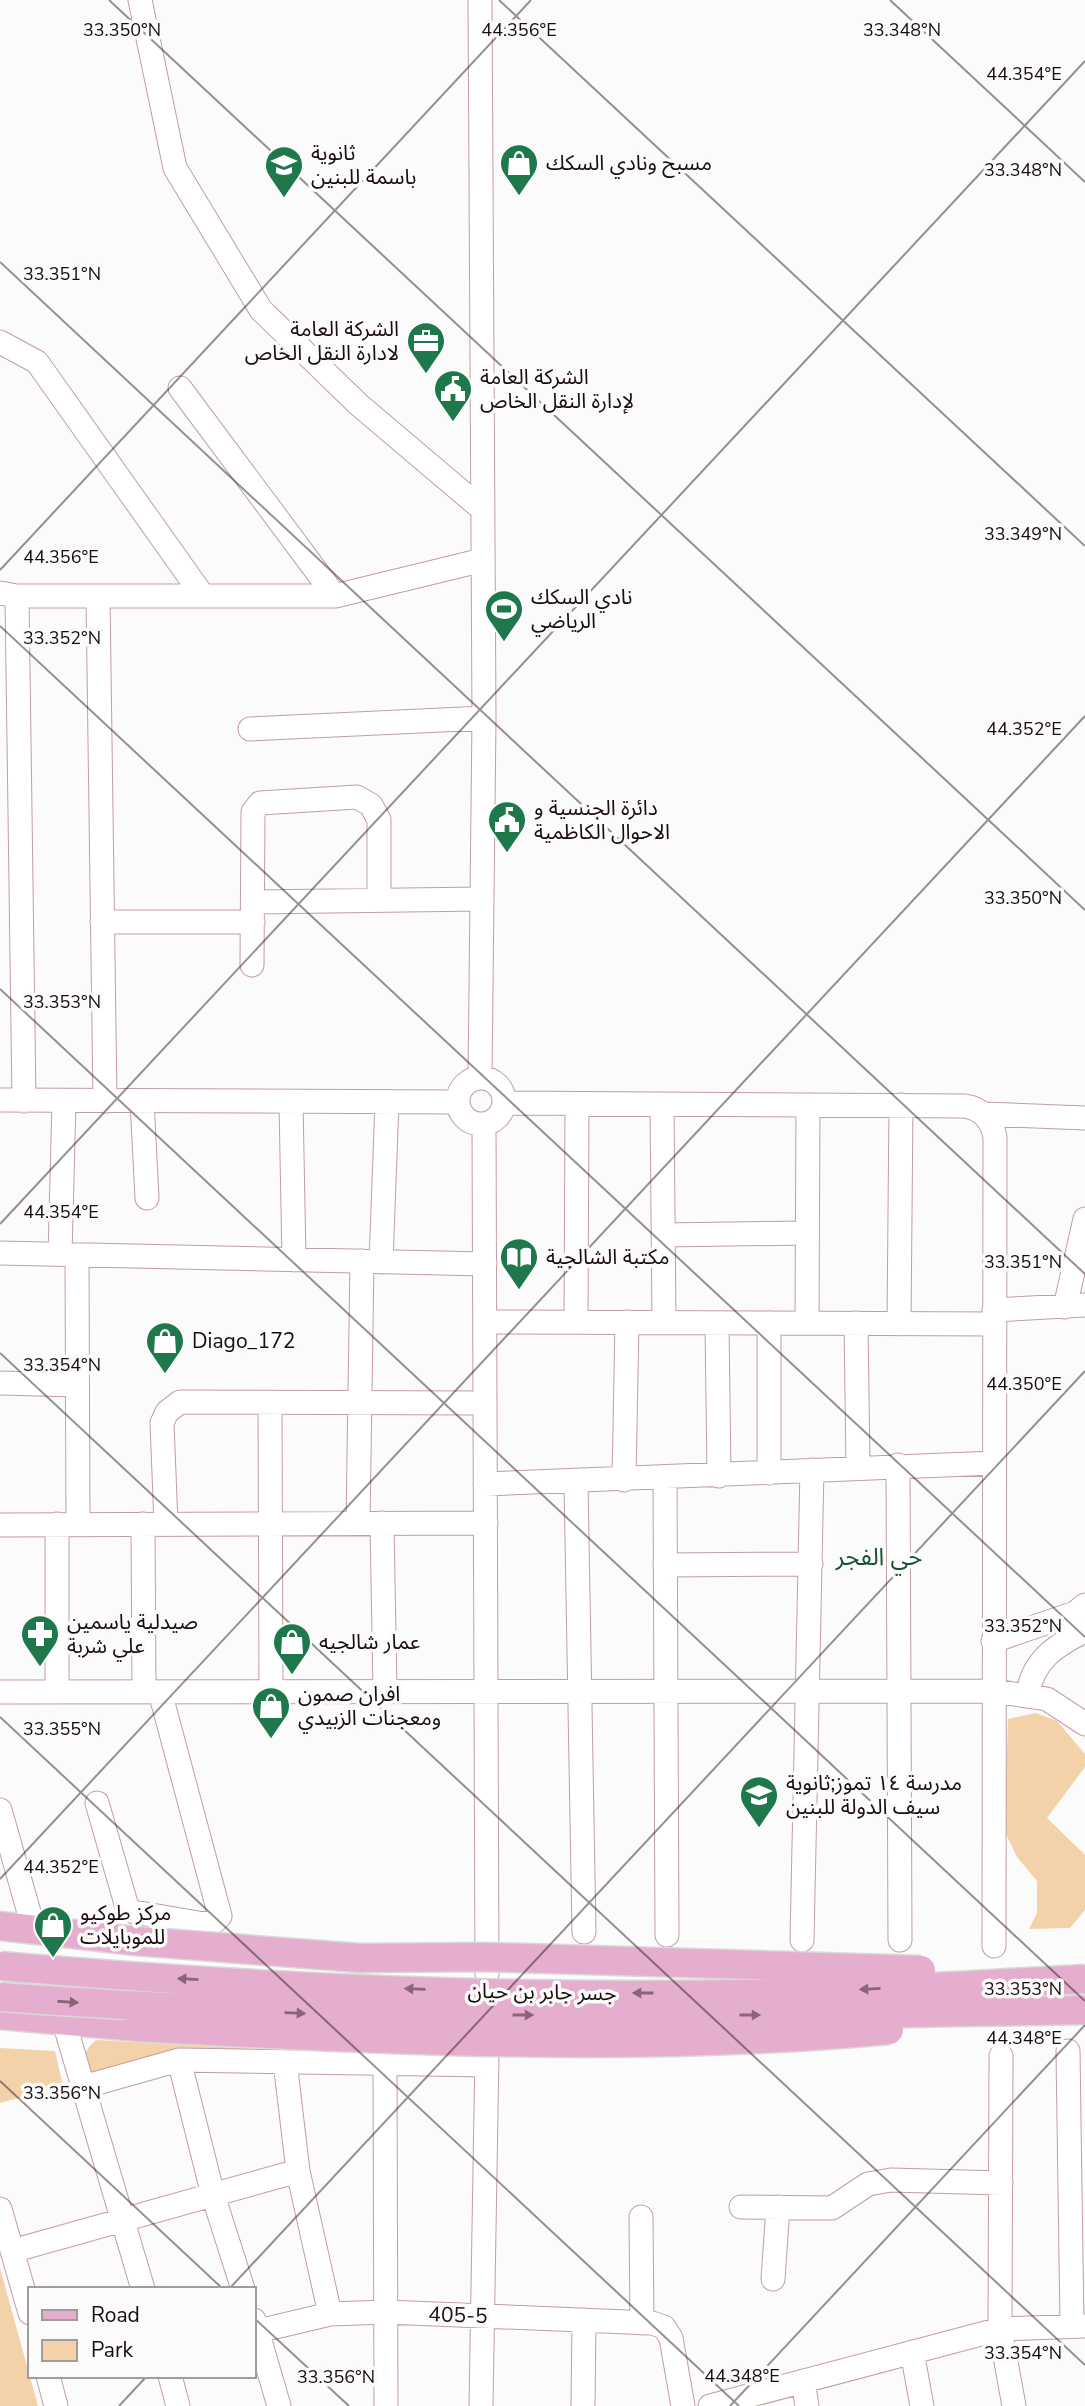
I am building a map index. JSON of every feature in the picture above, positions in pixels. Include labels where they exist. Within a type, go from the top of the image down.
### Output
[{"type":"main road","points":[[0,1926],[136,1941],[360,1958],[487,1957],[1085,1977]]},
{"type":"main road","name":"جسر جابر بن حيان","points":[[0,1966],[317,1986],[534,1993],[779,1993],[1085,1977]]},
{"type":"main road","name":"جسر جابر بن حيان","points":[[0,1997],[110,2005],[328,2014],[781,2015],[1085,2011]]},
{"type":"main road","points":[[0,2015],[64,2022],[332,2038],[532,2043],[784,2040],[1085,2011]]},
{"type":"street","points":[[140,0],[175,168],[261,310],[358,404],[482,509]]},
{"type":"street","points":[[466,0],[480,23]]},
{"type":"street","points":[[480,0],[484,718],[480,1078]]},
{"type":"street","points":[[0,342],[37,362],[203,596]]},
{"type":"street","points":[[180,388],[335,596]]},
{"type":"street","points":[[24,1101],[8,594],[335,596],[483,560]]},
{"type":"street","points":[[98,596],[105,1101]]},
{"type":"street","points":[[250,729],[484,718]]},
{"type":"street","points":[[252,965],[253,812],[260,803],[357,797],[371,805],[379,820],[379,901]]},
{"type":"street","points":[[103,922],[379,901],[481,899]]},
{"type":"street","points":[[480,1078],[499,1087],[504,1103],[496,1119],[484,1124],[466,1119],[457,1102],[464,1085],[480,1078]]},
{"type":"street","points":[[0,1100],[457,1102]]},
{"type":"street","points":[[57,1692],[77,1385],[68,1254],[64,1101]]},
{"type":"street","points":[[142,1101],[147,1198]]},
{"type":"street","points":[[291,1102],[295,1260]]},
{"type":"street","points":[[358,1523],[361,1403],[387,1102]]},
{"type":"street","points":[[504,1103],[964,1106],[983,1114],[1085,1118]]},
{"type":"street","points":[[576,1322],[577,1104]]},
{"type":"street","points":[[662,1104],[664,1323]]},
{"type":"street","points":[[807,1323],[808,1105]]},
{"type":"street","points":[[899,1324],[901,1105]]},
{"type":"street","points":[[983,1114],[991,1123],[995,1137],[994,1946]]},
{"type":"street","points":[[484,1124],[487,1974]]},
{"type":"street","points":[[485,1322],[899,1324],[994,1317],[1075,1306],[1085,1219]]},
{"type":"street","points":[[663,1235],[807,1233]]},
{"type":"street","points":[[0,1253],[485,1264]]},
{"type":"street","points":[[624,1480],[626,1322]]},
{"type":"street","points":[[717,1323],[719,1476]]},
{"type":"street","points":[[769,1323],[769,1474]]},
{"type":"street","points":[[856,1324],[858,1467]]},
{"type":"street","points":[[0,1383],[77,1385]]},
{"type":"street","points":[[97,1803],[127,1907],[146,1914],[204,1924],[214,1922],[220,1916],[152,1692],[154,1524],[162,1423],[167,1412],[180,1402],[485,1403]]},
{"type":"street","points":[[270,1403],[271,1692]]},
{"type":"street","points":[[485,1484],[995,1463]]},
{"type":"street","points":[[898,1465],[900,1940]]},
{"type":"street","points":[[802,1940],[812,1470]]},
{"type":"street","points":[[665,1478],[667,1935]]},
{"type":"street","points":[[576,1482],[584,1932]]},
{"type":"street","points":[[382,1523],[385,1692]]},
{"type":"street","points":[[0,1525],[485,1523]]},
{"type":"street","points":[[665,1565],[811,1564]]},
{"type":"street","points":[[993,1641],[1075,1613],[1085,1605]]},
{"type":"street","points":[[1028,1694],[1030,1679],[1043,1658],[1085,1630]]},
{"type":"street","points":[[0,1692],[994,1691],[1028,1694],[1060,1705],[1085,1724]]},
{"type":"street","points":[[0,1810],[34,1930]]},
{"type":"street","points":[[64,2022],[142,2287]]},
{"type":"street","points":[[481,2406],[487,2029]]},
{"type":"street","points":[[710,2406],[1000,2329],[1079,2326],[1068,2051]]},
{"type":"street","points":[[1001,2056],[1000,2329],[1014,2406]]},
{"type":"street","points":[[83,2087],[179,2060],[487,2065]]},
{"type":"street","points":[[179,2060],[213,2195],[242,2287]]},
{"type":"street","points":[[285,2062],[298,2171],[330,2314]]},
{"type":"street","points":[[386,2063],[386,2404]]},
{"type":"street","points":[[12,2251],[298,2171]]},
{"type":"street","points":[[741,2207],[832,2208],[868,2184],[891,2180],[1001,2183]]},
{"type":"street","points":[[774,2279],[778,2207]]},
{"type":"street","points":[[0,2209],[28,2306]]},
{"type":"street","points":[[641,2217],[653,2325],[671,2338],[683,2406]]},
{"type":"street","name":"405-5","points":[[256,2328],[330,2314],[386,2312],[653,2325]]},
{"type":"street","points":[[583,2406],[584,2320]]},
{"type":"street","points":[[256,2331],[278,2406]]},
{"type":"street","points":[[912,2352],[922,2406]]},
{"type":"street","points":[[49,2378],[56,2406]]},
{"type":"street","points":[[171,2378],[178,2406]]},
{"type":"street","points":[[803,2381],[807,2406]]},
{"type":"green space","points":[[1036,1713],[1057,1721],[1085,1754],[1085,1767],[1047,1818],[1085,1855],[1085,1910],[1070,1928],[1029,1929],[1037,1913],[1037,1881],[1017,1857],[1004,1830],[1008,1719]]},
{"type":"green space","points":[[96,2040],[260,2049],[259,2057],[90,2078],[85,2057]]},
{"type":"green space","points":[[0,2048],[55,2051],[63,2086],[0,2103]]},
{"type":"green space","points":[[0,2268],[28,2378],[30,2378],[38,2406],[0,2406]]},
{"type":"place","name":"مسبح ونادي السكك","points":[[519,197]]},
{"type":"place","name":"ثانوية باسمة للبنين","points":[[284,199]]},
{"type":"place","name":"الشركة العامة لادارة النقل الخاص","points":[[426,375]]},
{"type":"place","name":"الشركة العامة لإدارة النقل الخاص","points":[[453,423]]},
{"type":"place","name":"نادي السكك الرياضي","points":[[504,643]]},
{"type":"place","name":"دائرة الجنسية و الاحوال الكاظمية","points":[[507,854]]},
{"type":"place","name":"مكتبة الشالجية","points":[[519,1291]]},
{"type":"place","name":"Diago_172","points":[[165,1375]]},
{"type":"place","name":"صيدلية ياسمين علي شربة","points":[[40,1668]]},
{"type":"place","name":"عمار شالجيه","points":[[292,1676]]},
{"type":"place","name":"افران صمون ومعجنات الزبيدي","points":[[271,1740]]},
{"type":"place","name":"مدرسة ١٤ تموز;ثانوية سيف الدولة للبنين","points":[[759,1829]]},
{"type":"place","name":"مركز طوكيو للموبايلات","points":[[53,1959]]},
{"type":"district","name":"حي الفجر","points":[[879,1557]]}]
